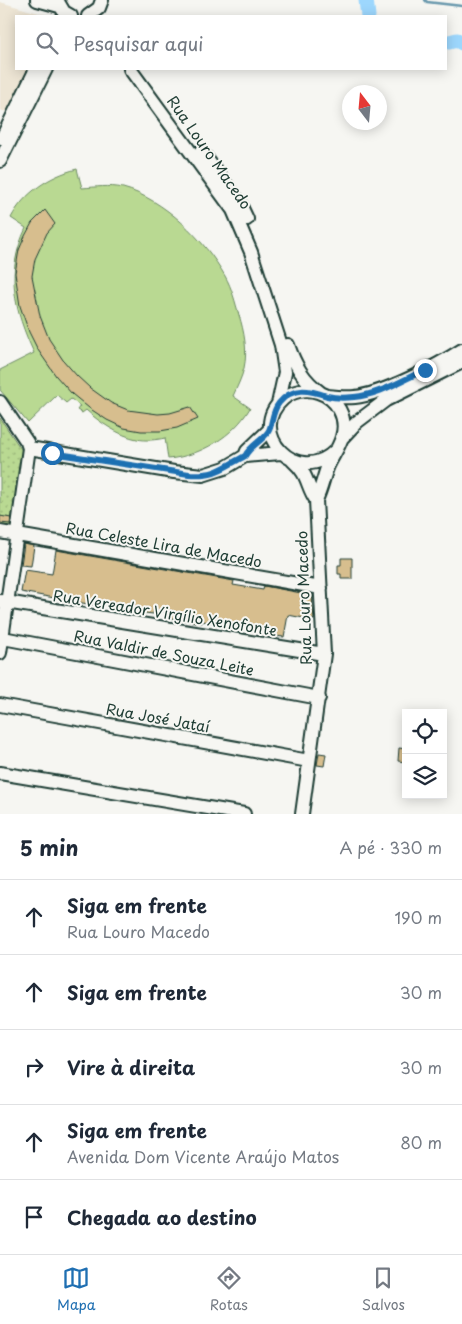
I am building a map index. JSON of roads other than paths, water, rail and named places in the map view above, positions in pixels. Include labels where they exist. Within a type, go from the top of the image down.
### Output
[{"type":"street","points":[[37,0],[63,10]]},
{"type":"street","points":[[90,15],[102,8]]},
{"type":"street","points":[[0,143],[35,70]]},
{"type":"street","points":[[0,161],[10,119],[45,70]]},
{"type":"street","name":"Rua Louro Macedo","points":[[131,70],[233,210],[242,228],[264,288],[283,354],[285,372],[278,404]]},
{"type":"street","name":"Rua Louro Macedo","points":[[142,70],[239,202],[259,249],[294,361],[301,374],[311,385],[324,394]]},
{"type":"street","points":[[462,350],[432,367],[376,392],[356,397],[301,390],[288,395],[278,404],[272,416],[270,429],[274,442],[282,453],[293,461],[306,464],[320,461],[336,450],[342,438],[357,422],[386,400],[462,362]]},
{"type":"street","points":[[324,394],[337,405],[340,411],[344,424],[342,438]]},
{"type":"street","points":[[0,402],[27,442],[29,448],[17,535],[4,602],[0,654]]},
{"type":"street","points":[[245,456],[270,429]]},
{"type":"street","points":[[29,448],[203,475],[225,468],[245,456],[282,453]]},
{"type":"street","name":"Rua Louro Macedo","points":[[316,500],[336,450]]},
{"type":"street","name":"Rua Louro Macedo","points":[[293,461],[306,476],[316,500],[324,654],[302,814]]},
{"type":"street","name":"Rua Celeste Lira de Macedo","points":[[0,532],[321,588]]},
{"type":"street","name":"Rua Vereador Virgílio Xenofonte","points":[[4,602],[324,654]]},
{"type":"street","name":"Rua Valdir de Souza Leite","points":[[2,638],[319,698]]},
{"type":"street","name":"Rua José Jataí","points":[[0,705],[309,761]]},
{"type":"street","points":[[0,773],[244,814]]},
{"type":"waterway","points":[[366,0],[368,15]]},
{"type":"waterway","points":[[425,0],[427,2],[462,6]]},
{"type":"waterway","points":[[449,42],[457,40],[462,43]]}]
